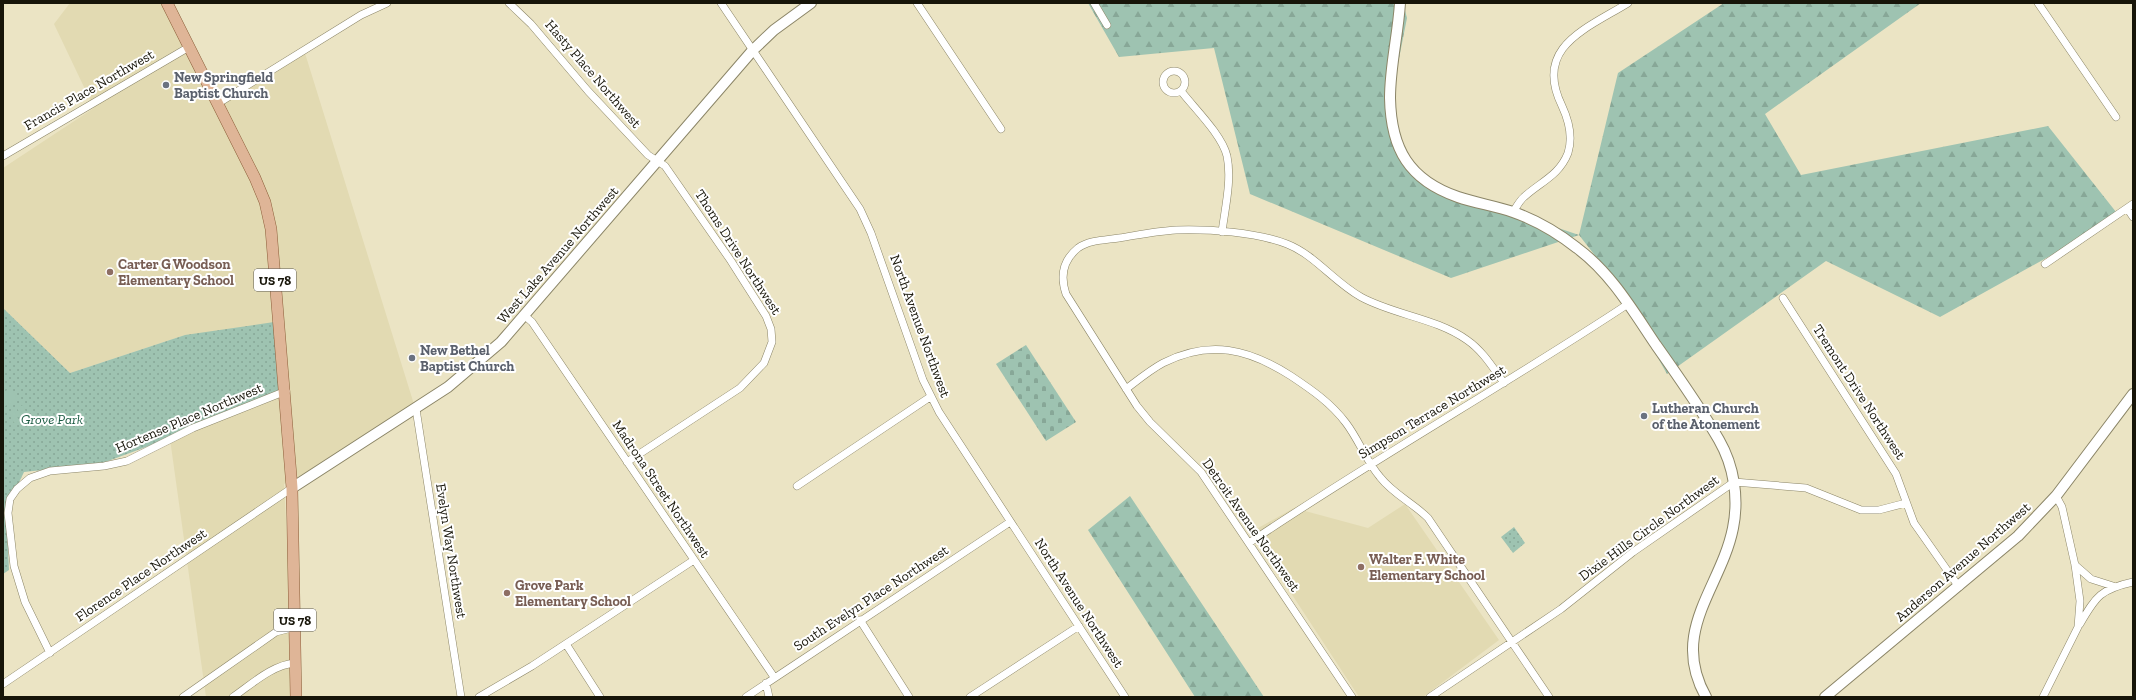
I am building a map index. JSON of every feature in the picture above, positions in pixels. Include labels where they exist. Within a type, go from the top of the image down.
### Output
[{"type":"main road","name":"US 78","points":[[167,3],[217,104],[256,178],[265,202],[271,229],[286,391],[292,488],[296,697]]},
{"type":"street","points":[[217,104],[360,15],[387,3]]},
{"type":"street","name":"Hasty Place Northwest","points":[[509,3],[532,24],[588,90],[648,155],[658,161]]},
{"type":"street","name":"North Avenue Northwest","points":[[721,3],[860,209],[871,233],[930,397],[1125,697]]},
{"type":"street","name":"West Lake Avenue Northwest","points":[[292,488],[416,409],[474,366],[525,316],[753,50],[774,30],[811,3]]},
{"type":"street","points":[[917,3],[1000,129]]},
{"type":"street","points":[[1094,3],[1107,25]]},
{"type":"street","points":[[1400,3],[1390,97],[1394,134],[1400,153],[1415,173],[1437,189],[1458,197],[1513,212],[1548,228],[1578,248],[1606,274],[1628,304],[1719,441],[1728,458],[1734,482],[1736,510],[1733,530],[1698,618],[1694,639],[1696,675],[1706,697]]},
{"type":"street","points":[[1513,212],[1523,198],[1557,172],[1568,151],[1570,138],[1569,125],[1555,93],[1552,79],[1555,59],[1564,44],[1628,3]]},
{"type":"street","points":[[2038,3],[2116,117]]},
{"type":"street","name":"Francis Place Northwest","points":[[3,156],[189,46]]},
{"type":"street","points":[[1181,91],[1213,132],[1227,156],[1228,174],[1222,232]]},
{"type":"street","name":"Thoms Drive Northwest","points":[[627,462],[740,388],[764,363],[770,353],[772,342],[771,329],[762,310],[731,261],[665,166],[658,161]]},
{"type":"street","points":[[2045,264],[2130,206],[2133,216]]},
{"type":"street","name":"Detroit Avenue Northwest","points":[[1352,697],[1201,472],[1150,422],[1126,389],[1066,294],[1062,276],[1068,259],[1079,247],[1094,242],[1175,230],[1222,232],[1264,237],[1288,245],[1308,256],[1347,288],[1362,297],[1454,332],[1468,340],[1481,352],[1504,383]]},
{"type":"street","name":"Tremont Drive Northwest","points":[[1783,298],[1896,474],[1906,503]]},
{"type":"street","name":"Simpson Terrace Northwest","points":[[1249,543],[1304,506],[1504,383],[1628,304]]},
{"type":"street","name":"Madrona Street Northwest","points":[[525,316],[532,322],[774,677]]},
{"type":"street","points":[[1126,389],[1163,364],[1187,353],[1218,349],[1248,354],[1272,364],[1326,401],[1346,424],[1371,464],[1388,487],[1416,507],[1428,518],[1549,697]]},
{"type":"street","name":"Hortense Place Northwest","points":[[50,653],[25,602],[14,566],[8,513],[10,499],[17,489],[30,478],[50,471],[104,466],[127,461],[193,428],[286,391]]},
{"type":"street","name":"Anderson Avenue Northwest","points":[[1825,697],[1959,587],[2018,536],[2056,496],[2133,394]]},
{"type":"street","points":[[797,486],[930,397]]},
{"type":"street","name":"Evelyn Way Northwest","points":[[416,409],[461,697]]},
{"type":"street","name":"Dixie Hills Circle Northwest","points":[[1430,697],[1561,609],[1633,552],[1734,482],[1806,488],[1861,510],[1879,510],[1906,503]]},
{"type":"street","name":"Florence Place Northwest","points":[[3,684],[292,488]]},
{"type":"street","points":[[2056,496],[2062,507],[2075,566],[2080,601],[2078,627]]},
{"type":"street","points":[[1906,503],[1914,523],[1959,587]]},
{"type":"street","name":"South Evelyn Place Northwest","points":[[746,697],[1010,522]]},
{"type":"street","points":[[479,697],[566,644],[694,560]]},
{"type":"street","points":[[2075,566],[2091,579],[2112,586]]},
{"type":"street","points":[[2043,697],[2093,600],[2112,586],[2133,582]]},
{"type":"street","points":[[860,620],[909,697]]},
{"type":"street","points":[[970,697],[1079,626]]},
{"type":"street","points":[[183,697],[276,632],[295,627]]},
{"type":"street","points":[[566,644],[600,697]]},
{"type":"street","points":[[234,697],[276,668],[285,664],[295,663]]},
{"type":"street","points":[[766,683],[769,697]]},
{"type":"shaded area","points":[[70,3],[167,3],[215,104],[304,50],[417,414],[284,484],[296,697],[206,697],[170,439],[185,335],[70,373],[3,308],[3,168],[94,108],[54,24]]},
{"type":"shaded area","name":"Walter F. White Elementary School","points":[[1405,504],[1499,640],[1423,697],[1359,697],[1251,532],[1294,508],[1368,528]]},
{"type":"green space","points":[[1088,3],[1403,3],[1407,18],[1387,119],[1408,168],[1449,191],[1579,235],[1451,278],[1250,194],[1214,48],[1119,57]]},
{"type":"green space","points":[[1724,3],[1921,3],[1765,114],[1801,175],[2048,126],[2120,217],[1940,317],[1826,261],[1667,374],[1614,280],[1579,235],[1618,73]]},
{"type":"green space","name":"Grove Park","points":[[3,308],[70,373],[185,335],[274,322],[286,395],[100,464],[24,472],[6,510],[9,570],[3,574]]},
{"type":"green space","points":[[1026,345],[1076,422],[1046,441],[996,364]]},
{"type":"green space","points":[[12,388],[17,400],[3,407],[3,392]]},
{"type":"green space","points":[[23,405],[28,417],[23,420],[17,408]]},
{"type":"green space","points":[[14,409],[19,421],[14,423],[9,412]]},
{"type":"green space","points":[[1130,496],[1264,697],[1195,697],[1088,530]]},
{"type":"green space","points":[[1514,527],[1525,543],[1513,553],[1501,537]]},
{"type":"place","name":"New Springfield Baptist Church","points":[[166,85]]},
{"type":"place","name":"Carter G Woodson Elementary School","points":[[110,272]]},
{"type":"place","name":"New Bethel Baptist Church","points":[[412,358]]},
{"type":"place","name":"Lutheran Church of the Atonement","points":[[1644,416]]},
{"type":"place","name":"Walter F. White Elementary School","points":[[1361,567]]},
{"type":"place","name":"Grove Park Elementary School","points":[[507,593]]}]
